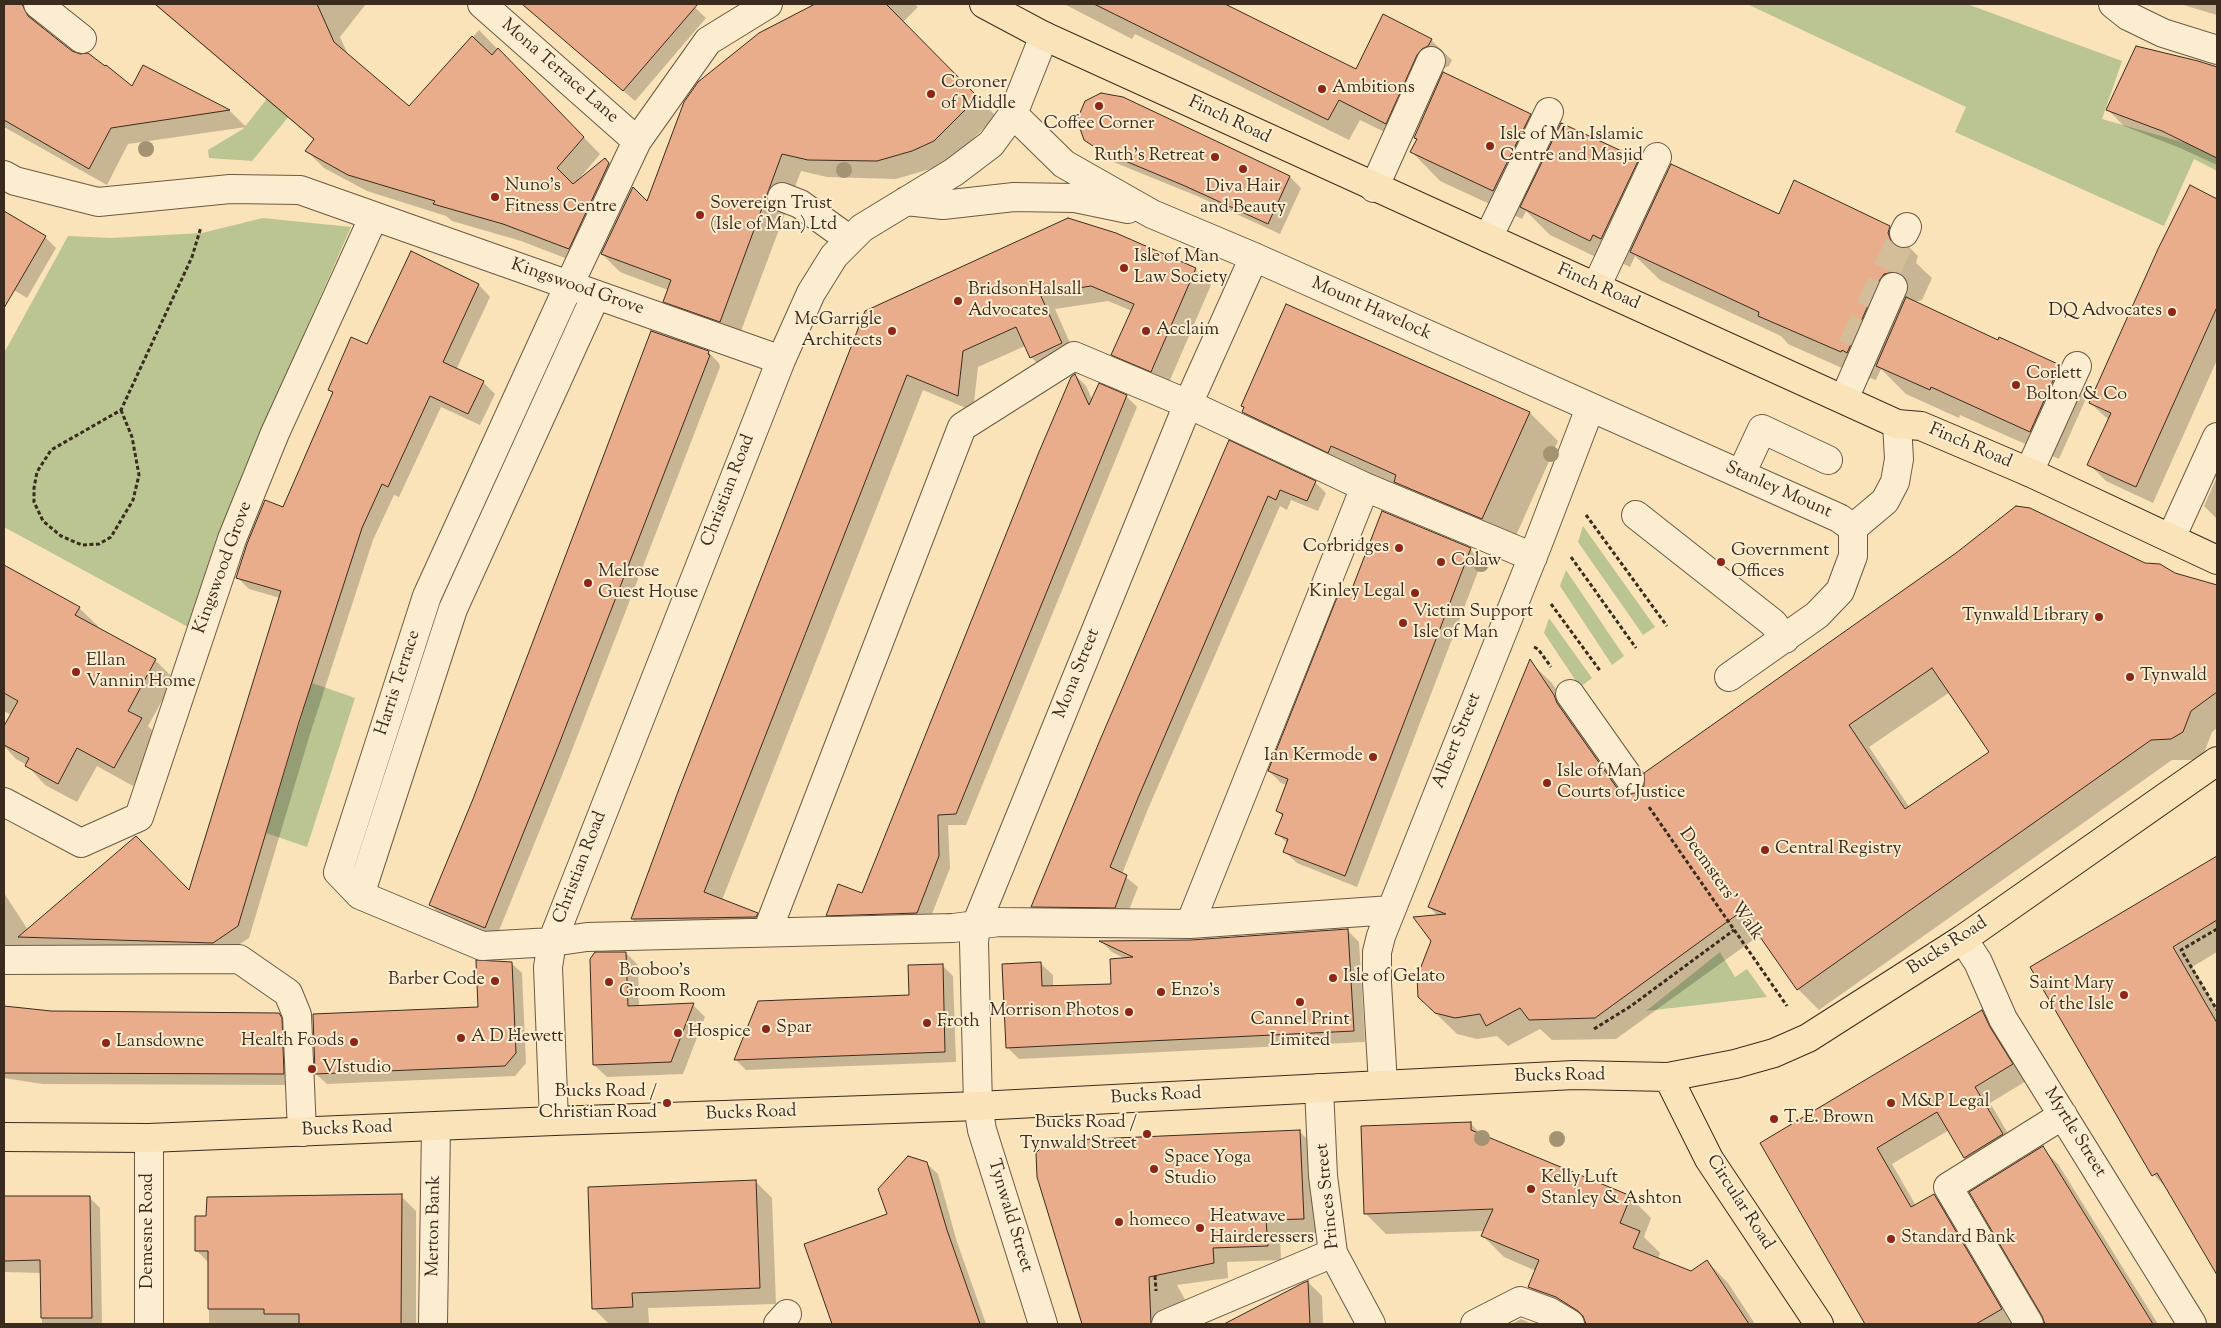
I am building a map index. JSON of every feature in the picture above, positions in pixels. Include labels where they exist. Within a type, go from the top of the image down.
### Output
[{"type":"main road","name":"Finch Road","points":[[984,4],[1044,36],[1374,188],[1897,424],[1921,426],[2029,472],[2217,560]]},
{"type":"main road","name":"Bucks Road","points":[[4,1137],[150,1138],[978,1106],[1574,1075],[1668,1077],[1774,1053],[1808,1038],[1963,939],[2217,761]]},
{"type":"main road","name":"Circular Road","points":[[1668,1077],[1709,1159],[1820,1324]]},
{"type":"street","points":[[38,4],[82,39]]},
{"type":"street","name":"Mona Terrace Lane","points":[[482,4],[637,141]]},
{"type":"street","points":[[568,285],[637,141],[708,41],[768,4]]},
{"type":"street","points":[[2113,4],[2128,16],[2162,33],[2217,50]]},
{"type":"street","name":"Christian Road","points":[[554,1121],[548,968],[552,942],[781,360],[811,293],[834,256],[862,228],[954,172],[990,144],[1014,114],[1044,36]]},
{"type":"street","points":[[1374,188],[1431,61]]},
{"type":"street","points":[[1488,238],[1549,112]]},
{"type":"street","name":"Mount Havelock","points":[[1014,114],[1064,164],[1152,214],[1254,257],[1590,408]]},
{"type":"street","points":[[1596,288],[1657,157]]},
{"type":"street","name":"Kingswood Grove","points":[[4,175],[15,181],[98,202],[230,189],[300,190],[781,360]]},
{"type":"street","points":[[782,197],[800,204],[850,240]]},
{"type":"street","name":"Mount Havelock","points":[[906,201],[943,205],[1014,198],[1075,198],[1152,214]]},
{"type":"street","name":"Kingswood Grove","points":[[4,802],[82,842],[139,816],[232,539],[275,433],[374,216]]},
{"type":"street","name":"Mona Street","points":[[978,1106],[974,942],[976,925],[1188,404],[1254,257]]},
{"type":"street","name":"Harris Terrace","points":[[568,285],[427,596],[338,872],[360,895],[482,946],[552,942],[587,937],[953,928],[999,922],[1190,924],[1391,910]]},
{"type":"street","points":[[1837,396],[1893,287]]},
{"type":"street","points":[[360,895],[453,609],[596,295]]},
{"type":"street","points":[[1837,396],[1852,346]]},
{"type":"street","points":[[767,932],[962,427],[1074,356],[1188,404],[1365,487],[1533,557]]},
{"type":"street","points":[[2029,472],[2077,366]]},
{"type":"street","name":"Stanley Mount","points":[[1590,408],[1839,518],[1854,528]]},
{"type":"street","name":"Albert Street","points":[[1383,1084],[1377,952],[1381,936],[1533,557],[1590,408]]},
{"type":"street","points":[[1729,677],[1817,615],[1840,591],[1853,556],[1854,528],[1875,512],[1885,501],[1895,482],[1899,459],[1897,424]]},
{"type":"street","points":[[1741,474],[1762,429],[1828,460]]},
{"type":"street","points":[[2171,538],[2217,437]]},
{"type":"street","points":[[1190,924],[1365,487]]},
{"type":"street","points":[[1636,515],[1773,623],[1785,639]]},
{"type":"street","points":[[1570,694],[1630,779]]},
{"type":"street","name":"Myrtle Street","points":[[1963,939],[1978,962],[2003,1019],[2192,1324]]},
{"type":"street","points":[[4,960],[239,959],[288,993],[297,1015],[302,1132]]},
{"type":"street","name":"Princes Street","points":[[1319,1088],[1323,1176],[1334,1253],[1372,1324]]},
{"type":"street","name":"Tynwald Street","points":[[978,1106],[982,1130],[1043,1324]]},
{"type":"street","points":[[2029,1324],[1948,1187],[2063,1115]]},
{"type":"street","name":"Merton Bank","points":[[433,1324],[436,1127]]},
{"type":"street","name":"Demesne Road","points":[[149,1324],[150,1138]]},
{"type":"street","points":[[1166,1324],[1202,1317],[1334,1253]]},
{"type":"street","points":[[1475,1324],[1520,1301],[1550,1312],[1570,1324]]},
{"type":"path","points":[[121,410],[132,437],[139,475],[133,500],[111,537],[98,544],[82,545],[61,536],[43,521],[34,502],[37,472],[51,450],[121,410],[192,257],[204,218],[201,191]]},
{"type":"path","points":[[1583,511],[1667,626]]},
{"type":"path","points":[[1570,555],[1636,648]]},
{"type":"path","points":[[1553,605],[1601,672]]},
{"type":"path","name":"Deemsters' Walk","points":[[1630,779],[1787,1006]]},
{"type":"path","points":[[2217,929],[2182,950],[2217,1010]]},
{"type":"path","points":[[1594,1029],[1630,1006],[1734,930]]},
{"type":"green space","points":[[1747,4],[1967,4],[2122,61],[2102,119],[2217,152],[2217,171],[2194,159],[2164,226],[1955,132],[1966,107]]},
{"type":"green space","points":[[300,57],[323,75],[252,161],[209,158],[208,150],[243,129]]},
{"type":"green space","points":[[263,218],[351,227],[244,470],[188,627],[4,527],[4,353],[68,236],[110,238],[202,233]]},
{"type":"green space","points":[[1583,526],[1655,627],[1643,635],[1578,542]]},
{"type":"green space","points":[[1566,570],[1624,656],[1612,665],[1560,586]]},
{"type":"green space","points":[[1549,618],[1592,678],[1580,687],[1544,633]]},
{"type":"green space","points":[[312,683],[355,698],[307,847],[266,833]]},
{"type":"green space","points":[[1720,952],[1735,977],[1747,969],[1767,997],[1646,1011]]},
{"type":"building","points":[[4,4],[22,4],[28,16],[72,51],[80,54],[88,53],[132,86],[143,65],[230,110],[111,128],[89,169],[4,120]]},
{"type":"building","points":[[155,4],[317,4],[334,42],[409,106],[472,36],[492,55],[498,48],[584,137],[557,168],[573,184],[605,158],[609,163],[569,249],[503,224],[433,204],[435,201],[348,175],[305,151],[314,139]]},
{"type":"building","points":[[522,4],[698,4],[623,91]]},
{"type":"building","points":[[815,4],[886,4],[978,97],[934,141],[912,151],[877,161],[808,160],[782,154],[720,322],[663,302],[671,280],[601,254],[633,187],[647,201],[684,102],[698,82],[759,33]]},
{"type":"building","points":[[1094,4],[1225,4],[1356,69],[1383,14],[1432,39],[1428,46],[1417,55],[1386,124],[1339,100],[1328,120]]},
{"type":"building","points":[[2136,46],[2217,67],[2217,158],[2162,131],[2106,110]]},
{"type":"building","points":[[1443,72],[1531,114],[1493,191],[1410,152],[1417,139],[1414,138]]},
{"type":"building","points":[[1101,93],[1123,97],[1290,176],[1268,224],[1185,186],[1099,150],[1084,140],[1077,120],[1085,101]]},
{"type":"building","points":[[1561,123],[1639,159],[1601,239],[1593,235],[1590,241],[1520,207]]},
{"type":"building","points":[[1671,164],[1779,214],[1794,180],[1890,226],[1888,233],[1891,241],[1897,247],[1904,248],[1894,272],[1884,274],[1879,281],[1847,353],[1758,316],[1759,312],[1630,252]]},
{"type":"building","points":[[2190,185],[2217,199],[2217,307],[2136,487],[2087,465],[2111,413],[2089,403],[2158,249]]},
{"type":"building","points":[[4,211],[46,236],[4,308]]},
{"type":"building","points":[[1068,218],[1116,233],[1196,268],[1151,372],[1111,355],[1134,304],[1091,286],[1040,294],[1062,343],[1030,358],[1016,327],[963,351],[958,396],[907,375],[704,892],[758,913],[756,917],[631,919],[679,789],[865,311]]},
{"type":"building","points":[[411,251],[479,284],[443,362],[484,381],[468,414],[430,396],[388,487],[382,484],[362,528],[299,722],[238,926],[213,943],[18,937],[136,836],[189,890],[281,591],[236,578],[247,544],[265,500],[283,507],[333,392],[328,390],[351,337],[367,344]]},
{"type":"building","points":[[1906,297],[1998,340],[1999,337],[2060,365],[2030,432],[1931,387],[1930,390],[1876,366]]},
{"type":"building","points":[[1286,304],[1530,412],[1482,519],[1394,482],[1396,475],[1331,446],[1328,453],[1242,412],[1244,407],[1241,406]]},
{"type":"building","points":[[651,331],[709,351],[708,354],[710,355],[556,752],[485,928],[429,905],[473,799]]},
{"type":"building","points":[[1075,374],[1089,405],[1099,383],[1127,395],[956,814],[938,815],[939,856],[917,913],[826,916],[838,884],[862,893],[1039,452],[1071,377]]},
{"type":"building","points":[[1229,440],[1316,481],[1307,501],[1280,490],[1276,500],[1268,496],[1110,867],[1127,875],[1115,908],[1031,907],[1100,740]]},
{"type":"building","points":[[2016,506],[2030,508],[2145,563],[2160,564],[2175,573],[2217,585],[2217,692],[2191,711],[2183,732],[2171,739],[2151,740],[1797,990],[1742,911],[1595,1018],[1529,1020],[1520,1008],[1486,1026],[1480,1014],[1455,1018],[1435,1013],[1418,997],[1417,977],[1431,941],[1413,917],[1446,914],[1428,907],[1530,659],[1554,695],[1557,703],[1617,788],[1624,793],[1632,794],[1644,786],[1644,773],[1956,553]],"holes":[[[1932,668],[1989,752],[1905,809],[1849,725]]]},
{"type":"building","points":[[1382,511],[1471,548],[1345,876],[1283,852],[1288,839],[1275,834],[1283,814],[1276,811],[1288,779],[1268,771],[1340,590],[1350,594]]},
{"type":"building","name":"Ellan Vannin Home","points":[[4,565],[80,607],[75,615],[156,659],[128,711],[142,718],[114,768],[77,748],[58,784],[25,766],[29,758],[4,745],[4,726],[18,701],[4,693]]},
{"type":"building","name":"Saint Mary of the Isle","points":[[2217,856],[2217,920],[2173,947],[2217,1023],[2217,1275],[2157,1173],[2152,1176],[2030,967]]},
{"type":"building","points":[[1348,929],[1354,1031],[1006,1048],[1002,964],[1041,962],[1042,986],[1111,984],[1110,959],[1133,957],[1099,941],[1191,940]]},
{"type":"building","points":[[595,952],[626,952],[628,1006],[694,1003],[671,1062],[593,1065],[590,959]]},
{"type":"building","points":[[476,960],[512,962],[516,1053],[505,1066],[315,1074],[313,1014],[478,1007]]},
{"type":"building","points":[[943,964],[945,1052],[734,1060],[758,1001],[909,995],[908,965]]},
{"type":"building","points":[[4,1006],[51,1011],[279,1013],[282,1018],[284,1074],[4,1073]]},
{"type":"building","name":"Standard Bank","points":[[1982,1010],[1990,1027],[2013,1064],[1975,1087],[2003,1134],[1964,1158],[1937,1112],[1877,1148],[1911,1207],[1934,1194],[2002,1309],[1976,1324],[1865,1324],[1760,1143]]},
{"type":"building","points":[[1471,1122],[1471,1130],[1631,1196],[1620,1223],[1640,1231],[1633,1248],[1691,1271],[1707,1260],[1749,1324],[1586,1324],[1583,1316],[1578,1311],[1556,1297],[1528,1287],[1539,1260],[1481,1236],[1493,1209],[1364,1214],[1361,1126]]},
{"type":"building","name":"homeco","points":[[1300,1130],[1304,1219],[1266,1220],[1268,1246],[1213,1248],[1214,1263],[1149,1277],[1151,1324],[1082,1324],[1037,1177],[1036,1153],[1048,1141]]},
{"type":"building","points":[[2043,1146],[2153,1324],[2045,1324],[1969,1192]]},
{"type":"building","points":[[908,1156],[927,1162],[947,1230],[980,1324],[832,1324],[804,1244],[887,1214],[878,1189]]},
{"type":"building","points":[[756,1180],[760,1288],[632,1293],[633,1307],[592,1309],[588,1187]]},
{"type":"building","points":[[402,1194],[401,1324],[299,1324],[299,1314],[264,1314],[264,1309],[208,1309],[208,1251],[195,1251],[195,1216],[206,1216],[207,1197]]},
{"type":"building","points":[[4,1196],[90,1196],[92,1318],[41,1318],[40,1260],[4,1261]]},
{"type":"building","points":[[1308,1281],[1310,1324],[1224,1324],[1303,1283]]},
{"type":"tunnel","points":[[1852,346],[1904,233]]},
{"type":"place","name":"Ambitions","points":[[1322,89]]},
{"type":"place","name":"Coroner of Middle","points":[[931,94]]},
{"type":"place","name":"Coffee Corner","points":[[1099,106]]},
{"type":"place","name":"Isle of Man Islamic Centre and Masjid","points":[[1490,146]]},
{"type":"place","name":"Ruth's Retreat","points":[[1215,157]]},
{"type":"place","name":"Diva Hair and Beauty","points":[[1243,169]]},
{"type":"place","name":"Nuno's Fitness Centre","points":[[495,197]]},
{"type":"place","name":"Sovereign Trust (Isle of Man) Ltd","points":[[700,215]]},
{"type":"place","name":"Isle of Man Law Society","points":[[1124,268]]},
{"type":"place","name":"BridsonHalsall Advocates","points":[[958,301]]},
{"type":"place","name":"DQ Advocates","points":[[2172,312]]},
{"type":"place","name":"McGarrigle Architects","points":[[892,331]]},
{"type":"place","name":"Acclaim","points":[[1146,331]]},
{"type":"place","name":"Corlett Bolton & Co","points":[[2016,385]]},
{"type":"place","name":"Corbridges","points":[[1399,548]]},
{"type":"place","name":"Colaw","points":[[1441,562]]},
{"type":"place","name":"Government Offices","points":[[1721,562]]},
{"type":"place","name":"Melrose Guest House","points":[[588,583]]},
{"type":"place","name":"Kinley Legal","points":[[1415,593]]},
{"type":"place","name":"Tynwald Library","points":[[2099,617]]},
{"type":"place","name":"Victim Support Isle of Man","points":[[1403,623]]},
{"type":"place","name":"Ellan Vannin Home","points":[[76,672]]},
{"type":"place","name":"Tynwald","points":[[2130,677]]},
{"type":"place","name":"Ian Kermode","points":[[1373,757]]},
{"type":"place","name":"Isle of Man Courts of Justice","points":[[1547,783]]},
{"type":"place","name":"Central Registry","points":[[1765,850]]},
{"type":"place","name":"Isle of Gelato","points":[[1333,978]]},
{"type":"place","name":"Barber Code","points":[[495,981]]},
{"type":"place","name":"Booboo's Groom Room","points":[[609,982]]},
{"type":"place","name":"Enzo's","points":[[1161,992]]},
{"type":"place","name":"Saint Mary of the Isle","points":[[2124,995]]},
{"type":"place","name":"Cannel Print Limited","points":[[1300,1002]]},
{"type":"place","name":"Morrison Photos","points":[[1129,1012]]},
{"type":"place","name":"Froth","points":[[927,1023]]},
{"type":"place","name":"Spar","points":[[766,1029]]},
{"type":"place","name":"Hospice","points":[[678,1033]]},
{"type":"place","name":"A D Hewett","points":[[461,1038]]},
{"type":"place","name":"Health Foods","points":[[354,1042]]},
{"type":"place","name":"Lansdowne","points":[[106,1043]]},
{"type":"place","name":"VIstudio","points":[[312,1069]]},
{"type":"place","name":"Bucks Road / Christian Road","points":[[667,1103]]},
{"type":"place","name":"M&P Legal","points":[[1891,1103]]},
{"type":"place","name":"T. E. Brown","points":[[1774,1119]]},
{"type":"place","name":"Bucks Road / Tynwald Street","points":[[1147,1134]]},
{"type":"place","name":"Space Yoga Studio","points":[[1154,1169]]},
{"type":"place","name":"Kelly Luft Stanley & Ashton","points":[[1531,1189]]},
{"type":"place","name":"homeco","points":[[1119,1222]]},
{"type":"place","name":"Heatwave Hairderessers","points":[[1200,1228]]},
{"type":"place","name":"Standard Bank","points":[[1891,1239]]}]
